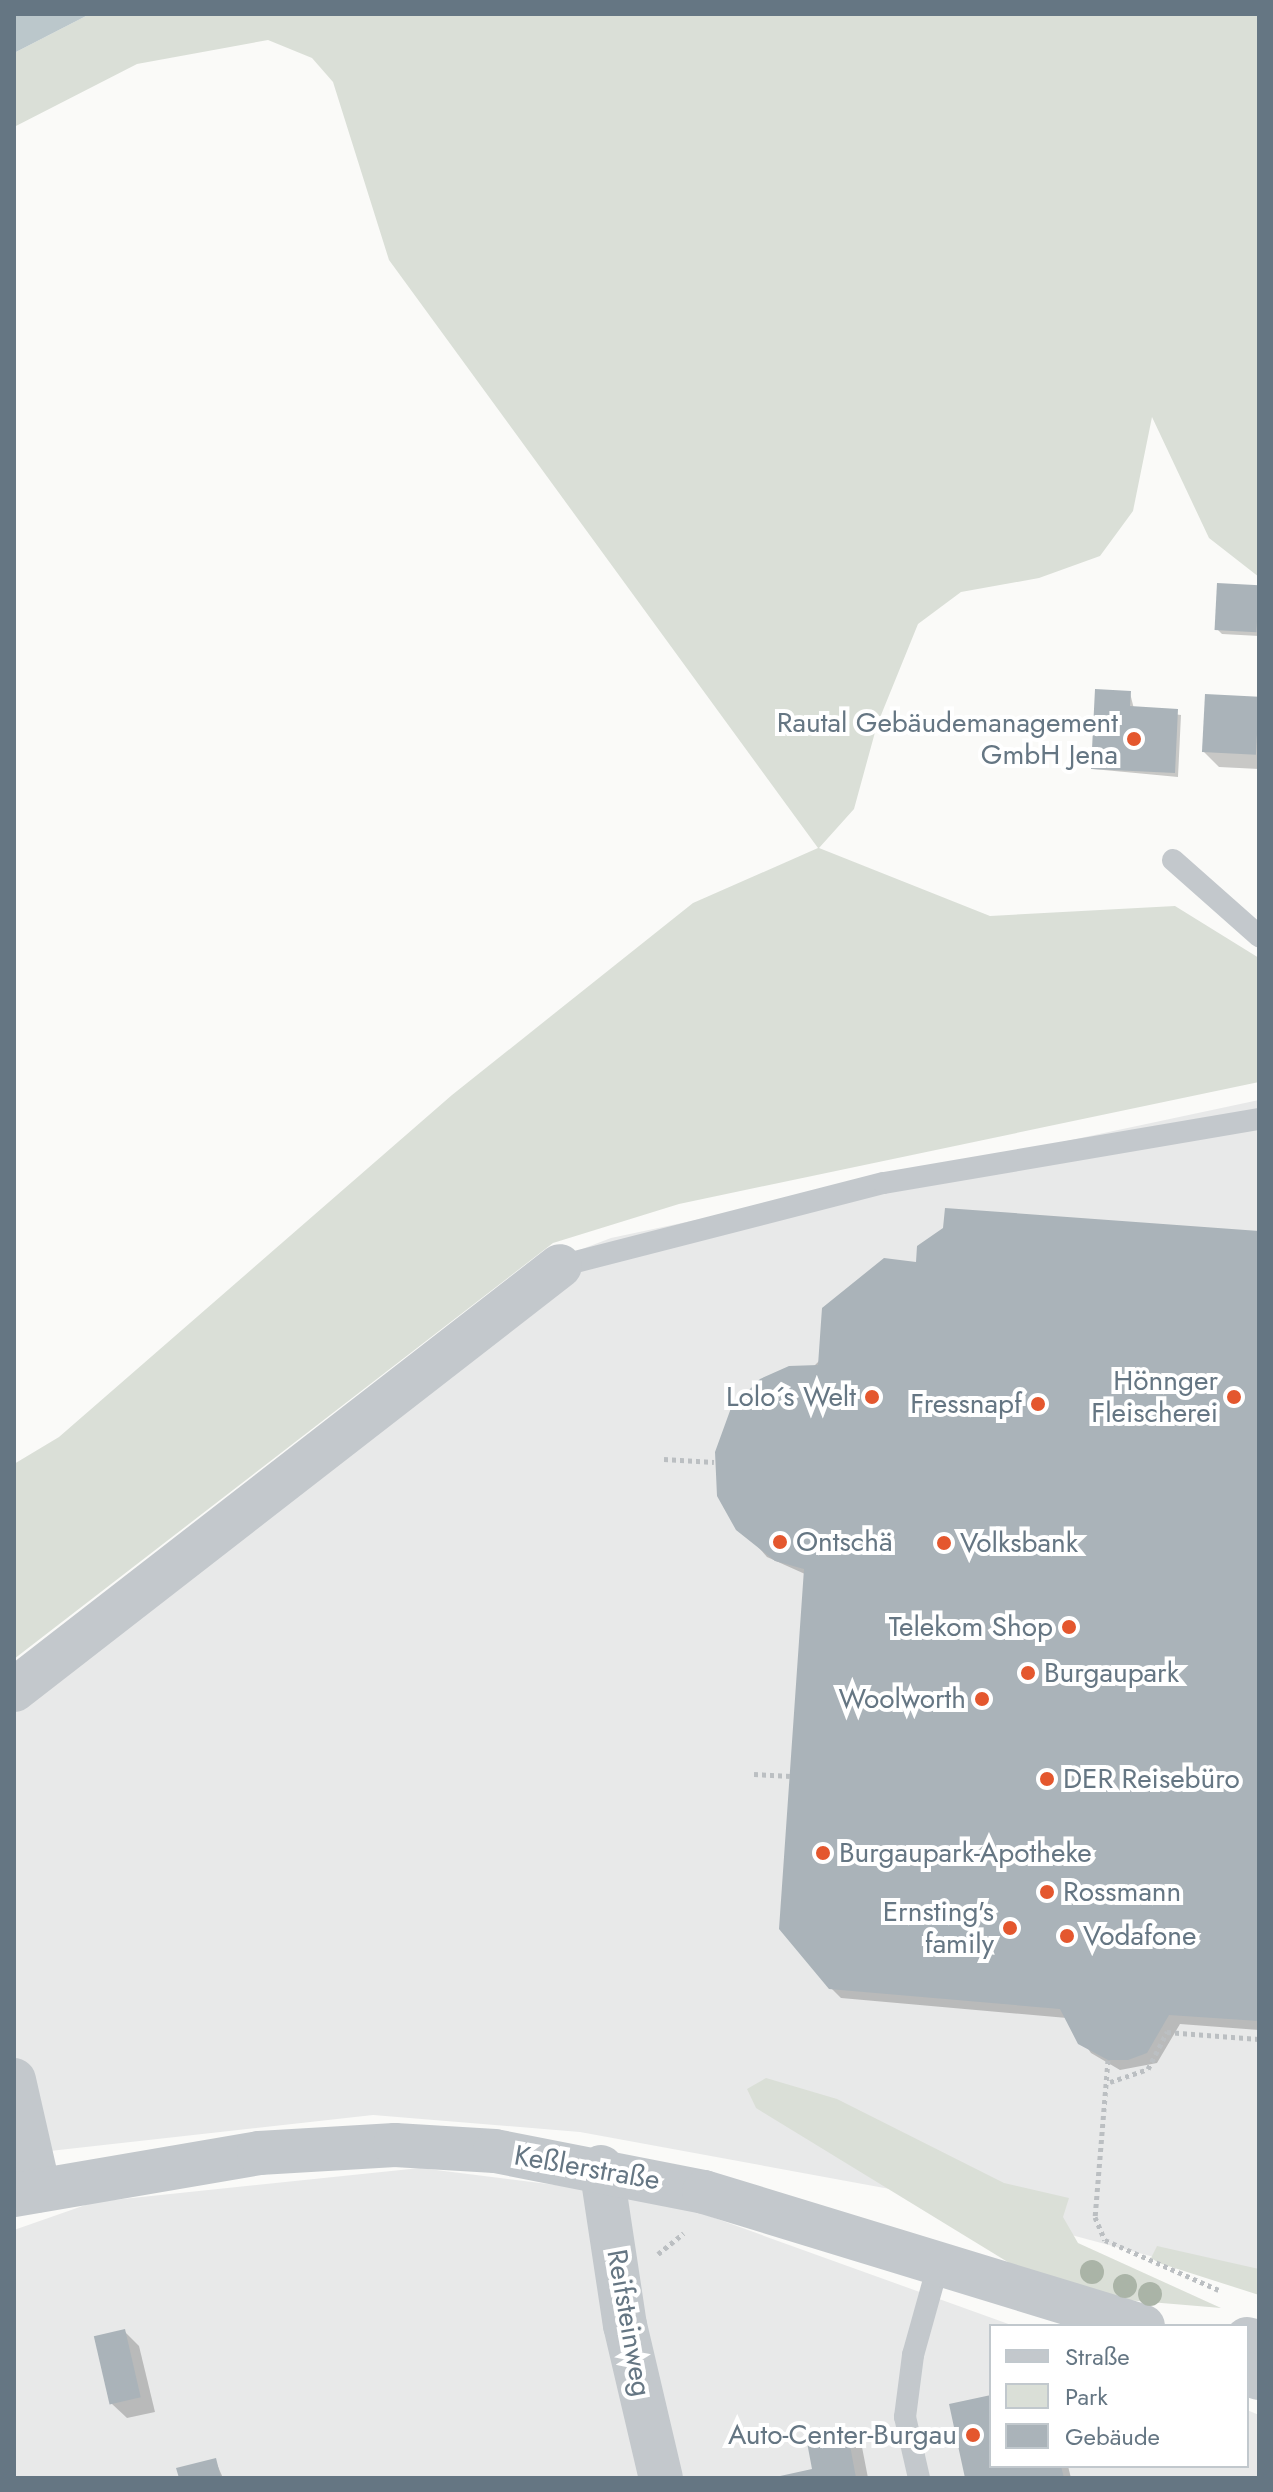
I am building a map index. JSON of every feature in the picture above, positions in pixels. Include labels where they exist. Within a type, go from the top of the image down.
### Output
[{"type":"street","points":[[14,1690],[560,1266]]},
{"type":"street","points":[[14,2080],[26,2192]]},
{"type":"street","name":"Keßlerstraße","points":[[26,2192],[245,2155],[395,2145],[601,2167],[939,2262],[1137,2324]]},
{"type":"street","name":"Reifsteinweg","points":[[601,2167],[622,2297],[661,2478]]},
{"type":"lane","points":[[1173,860],[1259,936]]},
{"type":"lane","points":[[560,1266],[884,1183],[1259,1119]]},
{"type":"lane","points":[[919,2478],[905,2417],[913,2355],[939,2262]]},
{"type":"path","points":[[664,1459],[714,1462]]},
{"type":"path","points":[[754,1774],[791,1776]]},
{"type":"path","points":[[1110,2082],[1148,2069],[1167,2032],[1259,2039]]},
{"type":"path","points":[[1108,2060],[1110,2082],[1095,2217],[1105,2240],[1219,2290]]},
{"type":"path","points":[[622,2297],[665,2246],[692,2230]]},
{"type":"shaded area","points":[[14,14],[90,14],[14,53]]},
{"type":"shaded area","points":[[1259,1100],[1259,2285],[917,2194],[580,2132],[373,2115],[14,2155],[14,1668],[535,1267],[611,1238]]},
{"type":"shaded area","points":[[420,2168],[659,2198],[1008,2324],[989,2324],[989,2468],[1249,2468],[1249,2411],[1259,2415],[1259,2478],[14,2478],[14,2230],[94,2202]]},
{"type":"green space","points":[[90,14],[1259,14],[1259,577],[1209,538],[1152,417],[1133,511],[1100,556],[1039,578],[961,592],[918,624],[877,725],[854,809],[819,848],[990,916],[1175,906],[1259,958],[1259,1082],[679,1204],[553,1243],[14,1659],[14,1464],[59,1437],[452,1095],[693,903],[818,848],[389,260],[333,82],[312,58],[268,40],[137,64],[14,127],[14,53]]},
{"type":"green space","points":[[766,2078],[837,2099],[1004,2183],[1069,2198],[1063,2217],[1078,2243],[1221,2308],[1126,2300],[1011,2264],[756,2108],[747,2089]]},
{"type":"green space","points":[[1157,2246],[1259,2269],[1259,2295],[1159,2263],[1151,2258]]},
{"type":"building","points":[[1217,583],[1259,585],[1256,632],[1215,630]]},
{"type":"building","name":"Rautal Gebäudemanagement GmbH Jena","points":[[1095,689],[1131,691],[1130,706],[1178,709],[1175,773],[1091,769]]},
{"type":"building","points":[[1205,694],[1259,697],[1256,755],[1202,752]]},
{"type":"building","name":"Burgaupark","points":[[945,1208],[1259,1231],[1259,2021],[1169,2015],[1147,2053],[1128,2060],[1108,2060],[1078,2044],[1060,2009],[829,1989],[779,1929],[804,1569],[775,1561],[736,1530],[717,1496],[715,1452],[731,1408],[760,1379],[789,1366],[818,1365],[822,1308],[884,1258],[916,1262],[917,1246],[943,1228]]},
{"type":"building","points":[[125,2329],[141,2397],[110,2404],[94,2336]]},
{"type":"building","name":"Auto-Center-Burgau","points":[[989,2395],[989,2468],[1062,2468],[1064,2478],[965,2478],[949,2404]]},
{"type":"building","points":[[847,2429],[856,2478],[771,2478],[812,2469],[806,2437]]},
{"type":"building","points":[[216,2458],[221,2478],[179,2478],[176,2468]]},
{"type":"place","name":"Rautal Gebäudemanagement GmbH Jena","points":[[1134,739]]},
{"type":"place","name":"Lolo´s Welt","points":[[872,1397]]},
{"type":"place","name":"Hönnger Fleischerei","points":[[1234,1397]]},
{"type":"place","name":"Fressnapf","points":[[1038,1404]]},
{"type":"place","name":"Ontschä","points":[[780,1542]]},
{"type":"place","name":"Volksbank","points":[[944,1543]]},
{"type":"place","name":"Telekom Shop","points":[[1069,1627]]},
{"type":"place","name":"Burgaupark","points":[[1028,1673]]},
{"type":"place","name":"Woolworth","points":[[982,1699]]},
{"type":"place","name":"DER Reisebüro","points":[[1047,1779]]},
{"type":"place","name":"Burgaupark-Apotheke","points":[[823,1853]]},
{"type":"place","name":"Rossmann","points":[[1047,1892]]},
{"type":"place","name":"Ernsting's family","points":[[1010,1928]]},
{"type":"place","name":"Vodafone","points":[[1067,1936]]},
{"type":"place","name":"Auto-Center-Burgau","points":[[973,2435]]}]
